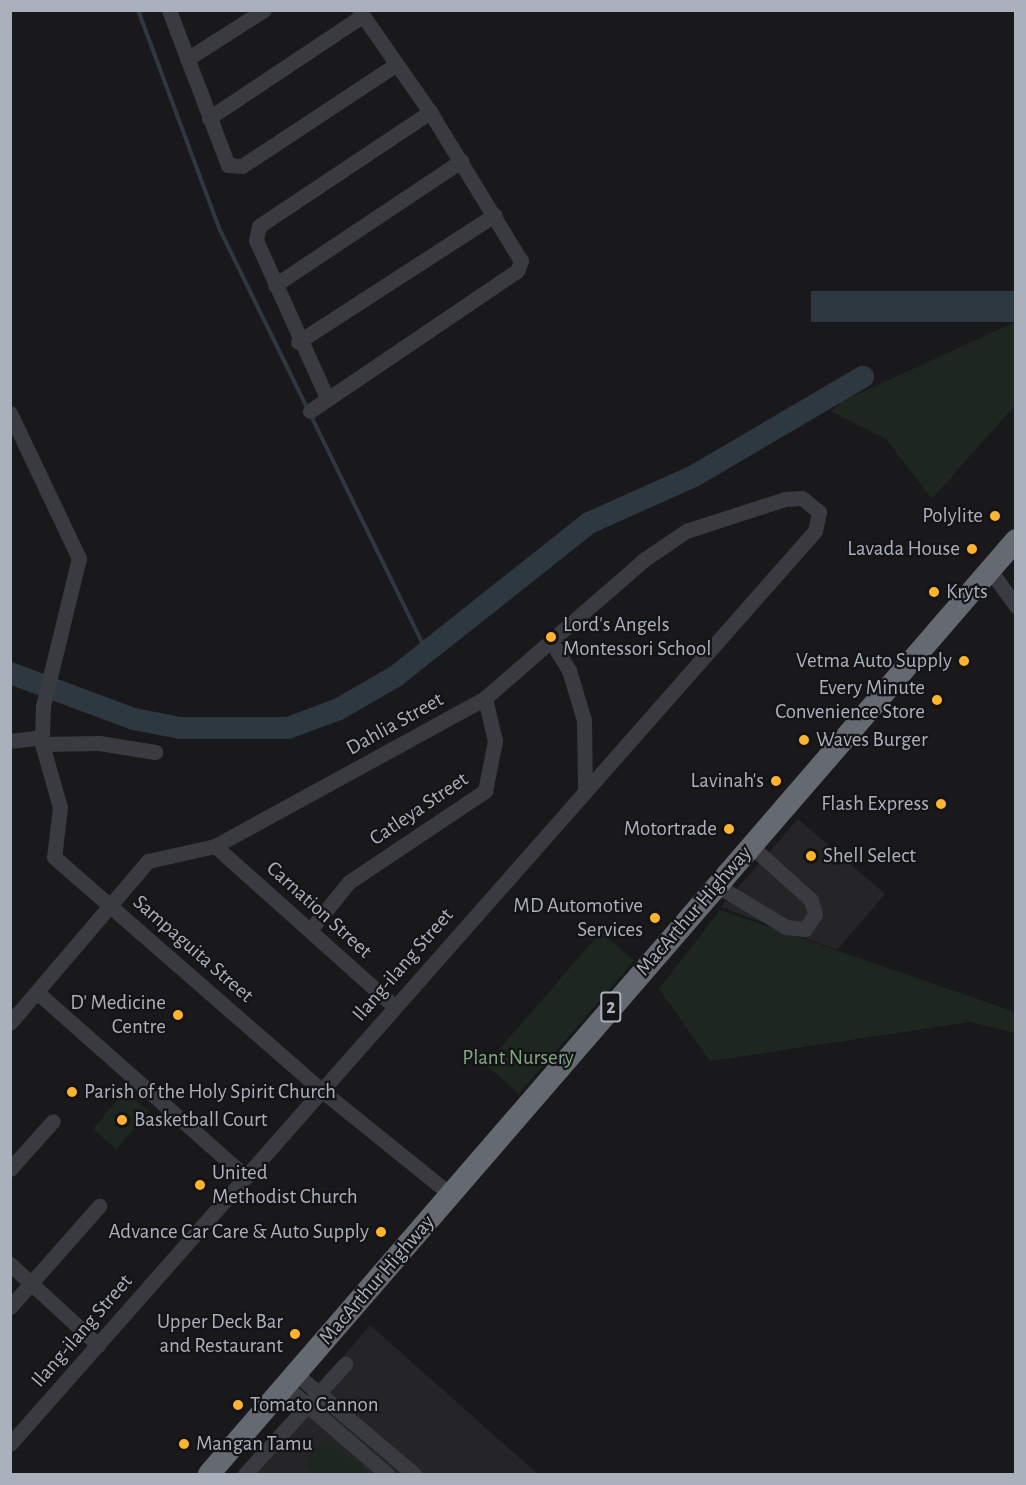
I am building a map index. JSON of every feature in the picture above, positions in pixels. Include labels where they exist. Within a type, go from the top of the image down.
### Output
[{"type":"highway","name":"MacArthur Highway","points":[[209,1474],[1016,540]]},
{"type":"street","points":[[170,10],[228,165],[242,166],[395,65]]},
{"type":"street","points":[[187,59],[264,10]]},
{"type":"street","points":[[209,118],[360,13],[430,112],[518,251],[517,272],[310,411]]},
{"type":"street","points":[[327,398],[298,342],[256,240],[260,226],[430,112]]},
{"type":"street","points":[[274,285],[461,161]]},
{"type":"street","points":[[298,342],[494,215]]},
{"type":"street","name":"Sampaguita Street","points":[[10,413],[79,558],[54,672],[43,706],[42,740],[60,807],[54,856],[321,1089],[450,1194]]},
{"type":"street","name":"Dahlia Street","points":[[10,1023],[38,993],[148,861],[215,846],[485,698],[552,643],[645,559],[686,531],[785,499],[802,498],[819,512]]},
{"type":"street","name":"Ilang-ilang Street","points":[[10,1444],[815,531],[819,512]]},
{"type":"street","points":[[989,569],[1016,606]]},
{"type":"street","points":[[552,643],[569,670],[584,720],[585,792]]},
{"type":"street","name":"Catleya Street","points":[[310,930],[350,882],[485,791],[495,741],[485,698]]},
{"type":"street","points":[[10,741],[99,743],[156,752]]},
{"type":"street","name":"Carnation Street","points":[[215,846],[395,1006]]},
{"type":"street","points":[[716,885],[786,927],[805,929],[815,914],[811,900],[751,846]]},
{"type":"street","points":[[38,993],[246,1177]]},
{"type":"street","points":[[10,1169],[53,1121]]},
{"type":"street","points":[[10,1307],[99,1206]]},
{"type":"street","points":[[10,1264],[98,1345]]},
{"type":"street","points":[[245,1474],[345,1364]]},
{"type":"street","points":[[291,1380],[318,1393],[411,1473]]},
{"type":"street","points":[[291,1380],[307,1406],[385,1474],[396,1459]]},
{"type":"shaded area","points":[[811,291],[1015,291],[1015,322],[811,322]]},
{"type":"shaded area","points":[[798,819],[885,894],[837,950],[721,907]]},
{"type":"shaded area","points":[[370,1325],[538,1474],[245,1474]]},
{"type":"green space","points":[[1015,322],[1015,405],[932,499],[886,439],[832,412],[841,402]]},
{"type":"green space","points":[[720,910],[1015,1012],[1015,1033],[970,1022],[710,1061],[659,989]]},
{"type":"green space","name":"Plant Nursery","points":[[601,932],[634,961],[519,1094],[486,1065]]},
{"type":"green space","name":"Basketball Court","points":[[125,1091],[149,1111],[117,1149],[93,1129]]},
{"type":"green space","points":[[326,1437],[369,1474],[315,1474],[303,1464]]},
{"type":"waterway","points":[[138,10],[219,228],[426,651]]},
{"type":"waterway","points":[[10,673],[134,719],[180,728],[288,728],[339,709],[396,676],[589,523],[694,476],[863,377]]},
{"type":"place","name":"Polylite","points":[[995,516]]},
{"type":"place","name":"Lavada House","points":[[972,549]]},
{"type":"place","name":"Kryts","points":[[934,592]]},
{"type":"place","name":"Lord's Angels Montessori School","points":[[551,637]]},
{"type":"place","name":"Vetma Auto Supply","points":[[964,661]]},
{"type":"place","name":"Every Minute Convenience Store","points":[[937,700]]},
{"type":"place","name":"Waves Burger","points":[[804,740]]},
{"type":"place","name":"Lavinah's","points":[[776,781]]},
{"type":"place","name":"Flash Express","points":[[941,804]]},
{"type":"place","name":"Motortrade","points":[[729,829]]},
{"type":"place","name":"Shell Select","points":[[811,856]]},
{"type":"place","name":"MD Automotive Services","points":[[655,918]]},
{"type":"place","name":"D' Medicine Centre","points":[[178,1015]]},
{"type":"place","name":"Parish of the Holy Spirit Church","points":[[72,1092]]},
{"type":"place","name":"Basketball Court","points":[[122,1120]]},
{"type":"place","name":"United Methodist Church","points":[[200,1185]]},
{"type":"place","name":"Advance Car Care & Auto Supply","points":[[381,1232]]},
{"type":"place","name":"Upper Deck Bar and Restaurant","points":[[295,1334]]},
{"type":"place","name":"Tomato Cannon","points":[[238,1405]]},
{"type":"place","name":"Mangan Tamu","points":[[184,1444]]}]
